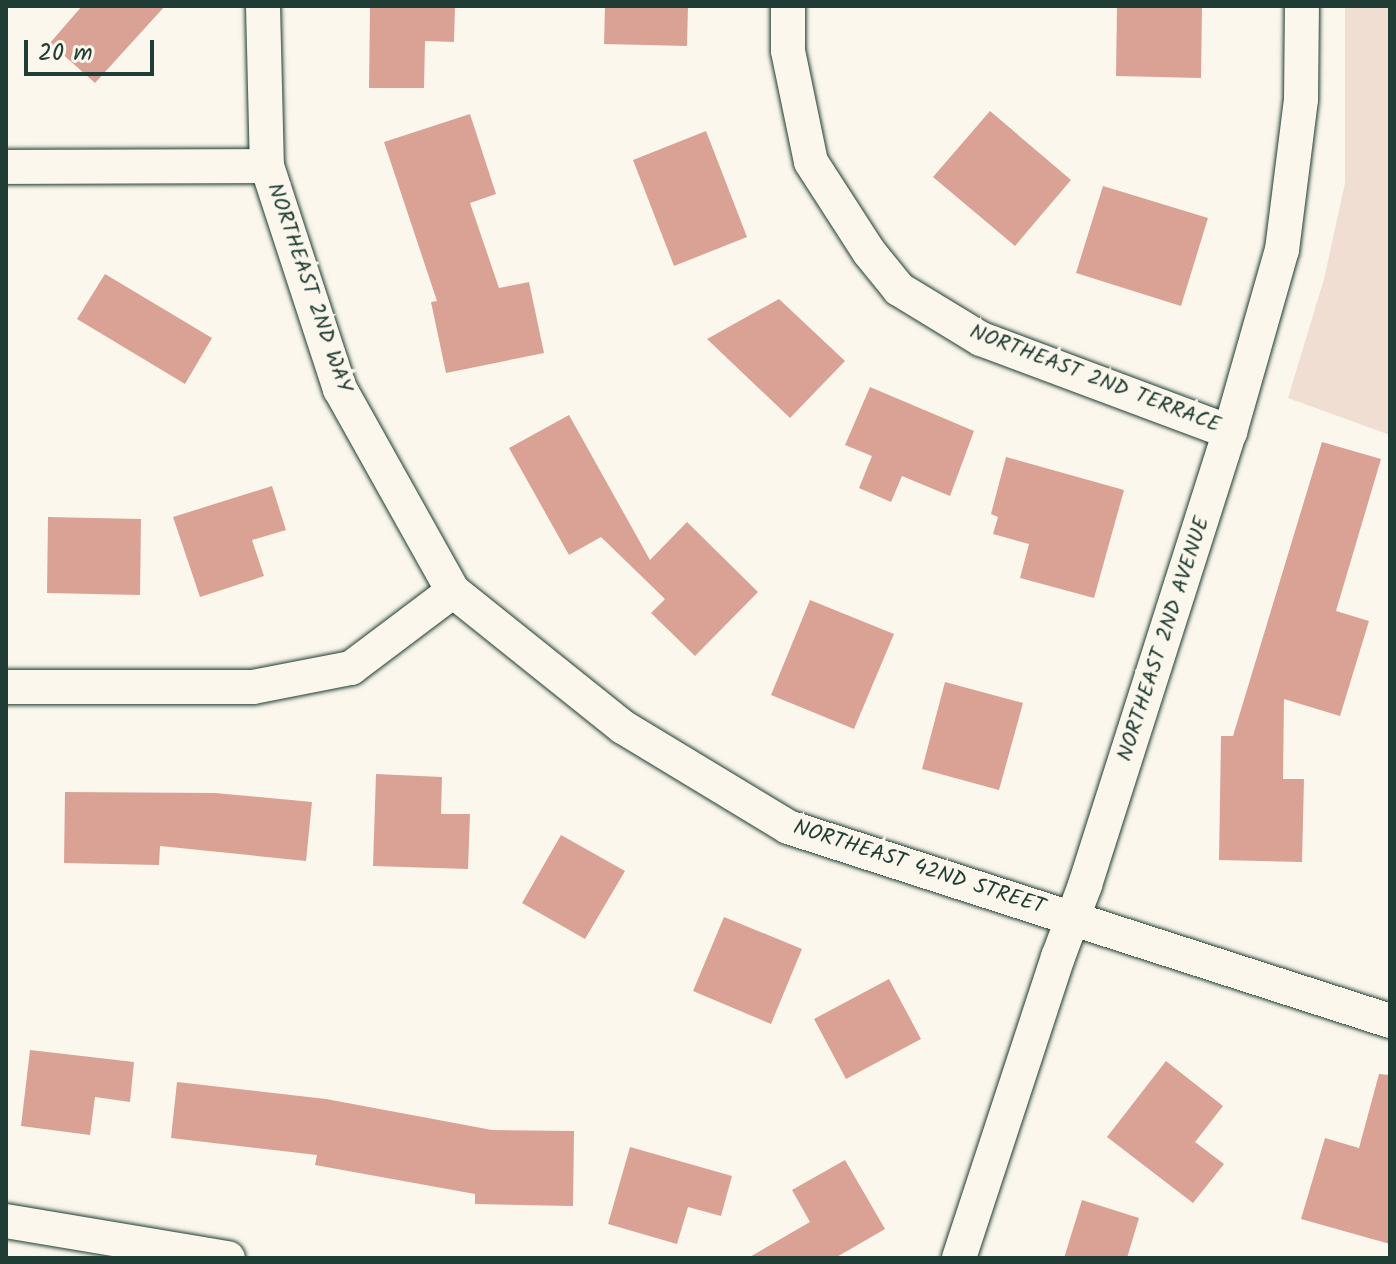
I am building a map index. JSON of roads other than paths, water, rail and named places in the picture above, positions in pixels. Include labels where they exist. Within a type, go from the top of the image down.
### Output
[{"type":"street","name":"NORTHEAST 2ND WAY","points":[[263,6],[267,166],[340,389],[453,591]]},
{"type":"street","name":"NORTHEAST 2ND TERRACE","points":[[788,6],[788,51],[811,162],[869,252],[899,289],[981,339],[1230,432]]},
{"type":"street","name":"NORTHEAST 2ND AVENUE","points":[[959,1258],[1230,432],[1282,250],[1301,99],[1302,6]]},
{"type":"street","points":[[6,167],[267,166]]},
{"type":"street","points":[[6,687],[253,687],[351,668],[453,591]]},
{"type":"street","name":"NORTHEAST 42ND STREET","points":[[453,591],[623,727],[788,827],[1390,1021]]},
{"type":"street","points":[[6,1221],[228,1258]]}]
